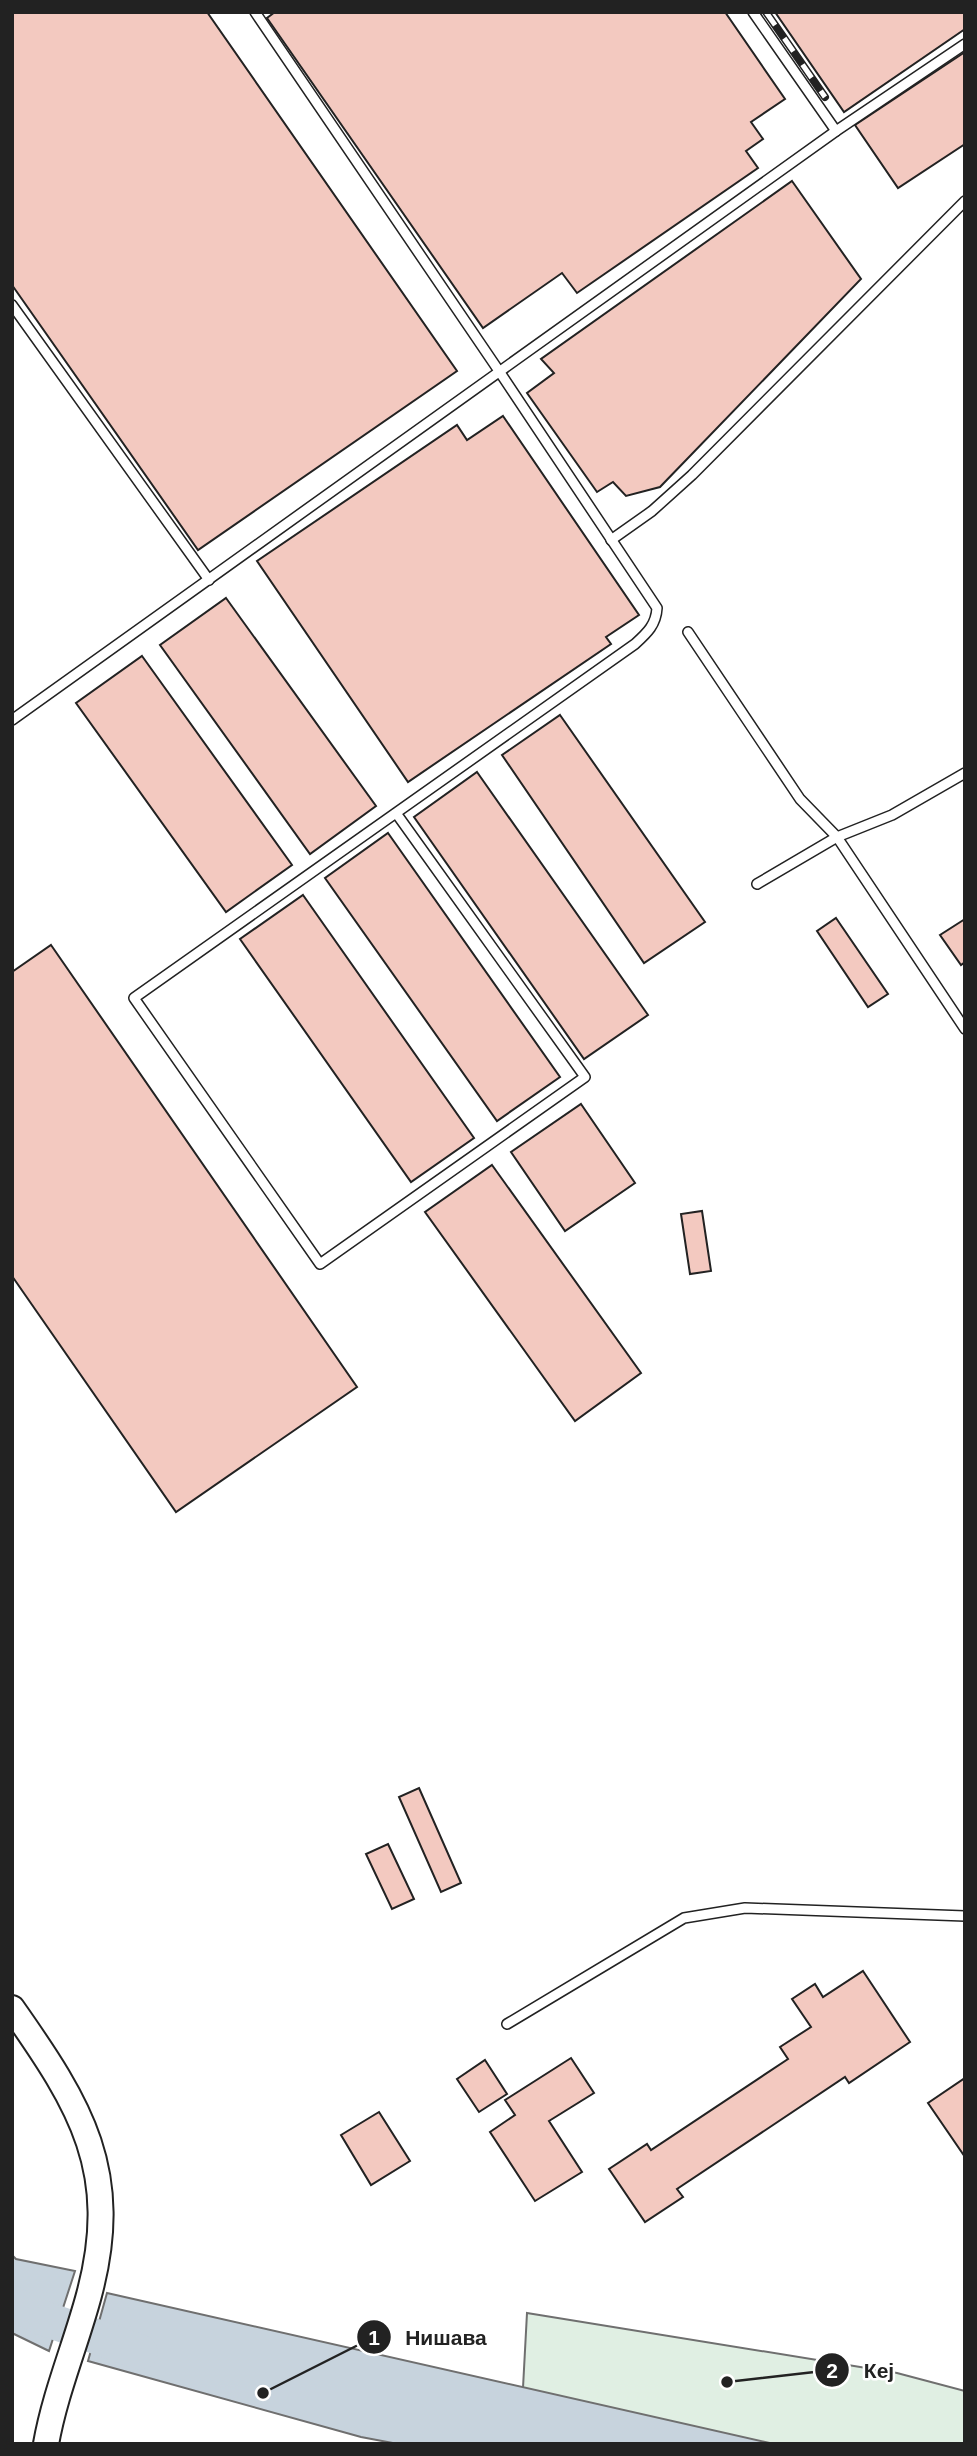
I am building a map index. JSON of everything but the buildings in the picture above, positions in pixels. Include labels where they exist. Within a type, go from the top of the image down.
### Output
[{"type":"main road","points":[[12,2008],[55,2069],[87,2133],[96,2165],[102,2221],[90,2293],[47,2439]]},
{"type":"lane","points":[[255,12],[657,608],[657,618],[652,628],[635,644],[134,998],[320,1264],[585,1077],[396,813]]},
{"type":"lane","points":[[753,12],[836,131]]},
{"type":"lane","points":[[12,720],[499,370],[836,131],[965,44]]},
{"type":"lane","points":[[611,540],[652,511],[692,475],[965,201]]},
{"type":"lane","points":[[12,305],[209,580]]},
{"type":"lane","points":[[688,632],[800,799],[837,837],[965,1029]]},
{"type":"lane","points":[[757,884],[837,837],[892,815],[965,773]]},
{"type":"lane","points":[[507,2024],[684,1918],[745,1908],[965,1916]]},
{"type":"green space","points":[[527,2313],[897,2373],[965,2391],[965,2444],[520,2444]]},
{"type":"shaded area","points":[[12,2255],[16,2259],[75,2271],[49,2351],[12,2333]]},
{"type":"shaded area","points":[[107,2293],[774,2444],[398,2444],[361,2437],[88,2361]]},
{"type":"waterway","points":[[12,2303],[40,2317],[140,2352]]},
{"type":"railway","points":[[766,12],[825,97]]},
{"type":"place","name":"Кеј","points":[[727,2382]]},
{"type":"place","name":"Нишава","points":[[263,2393]]}]
